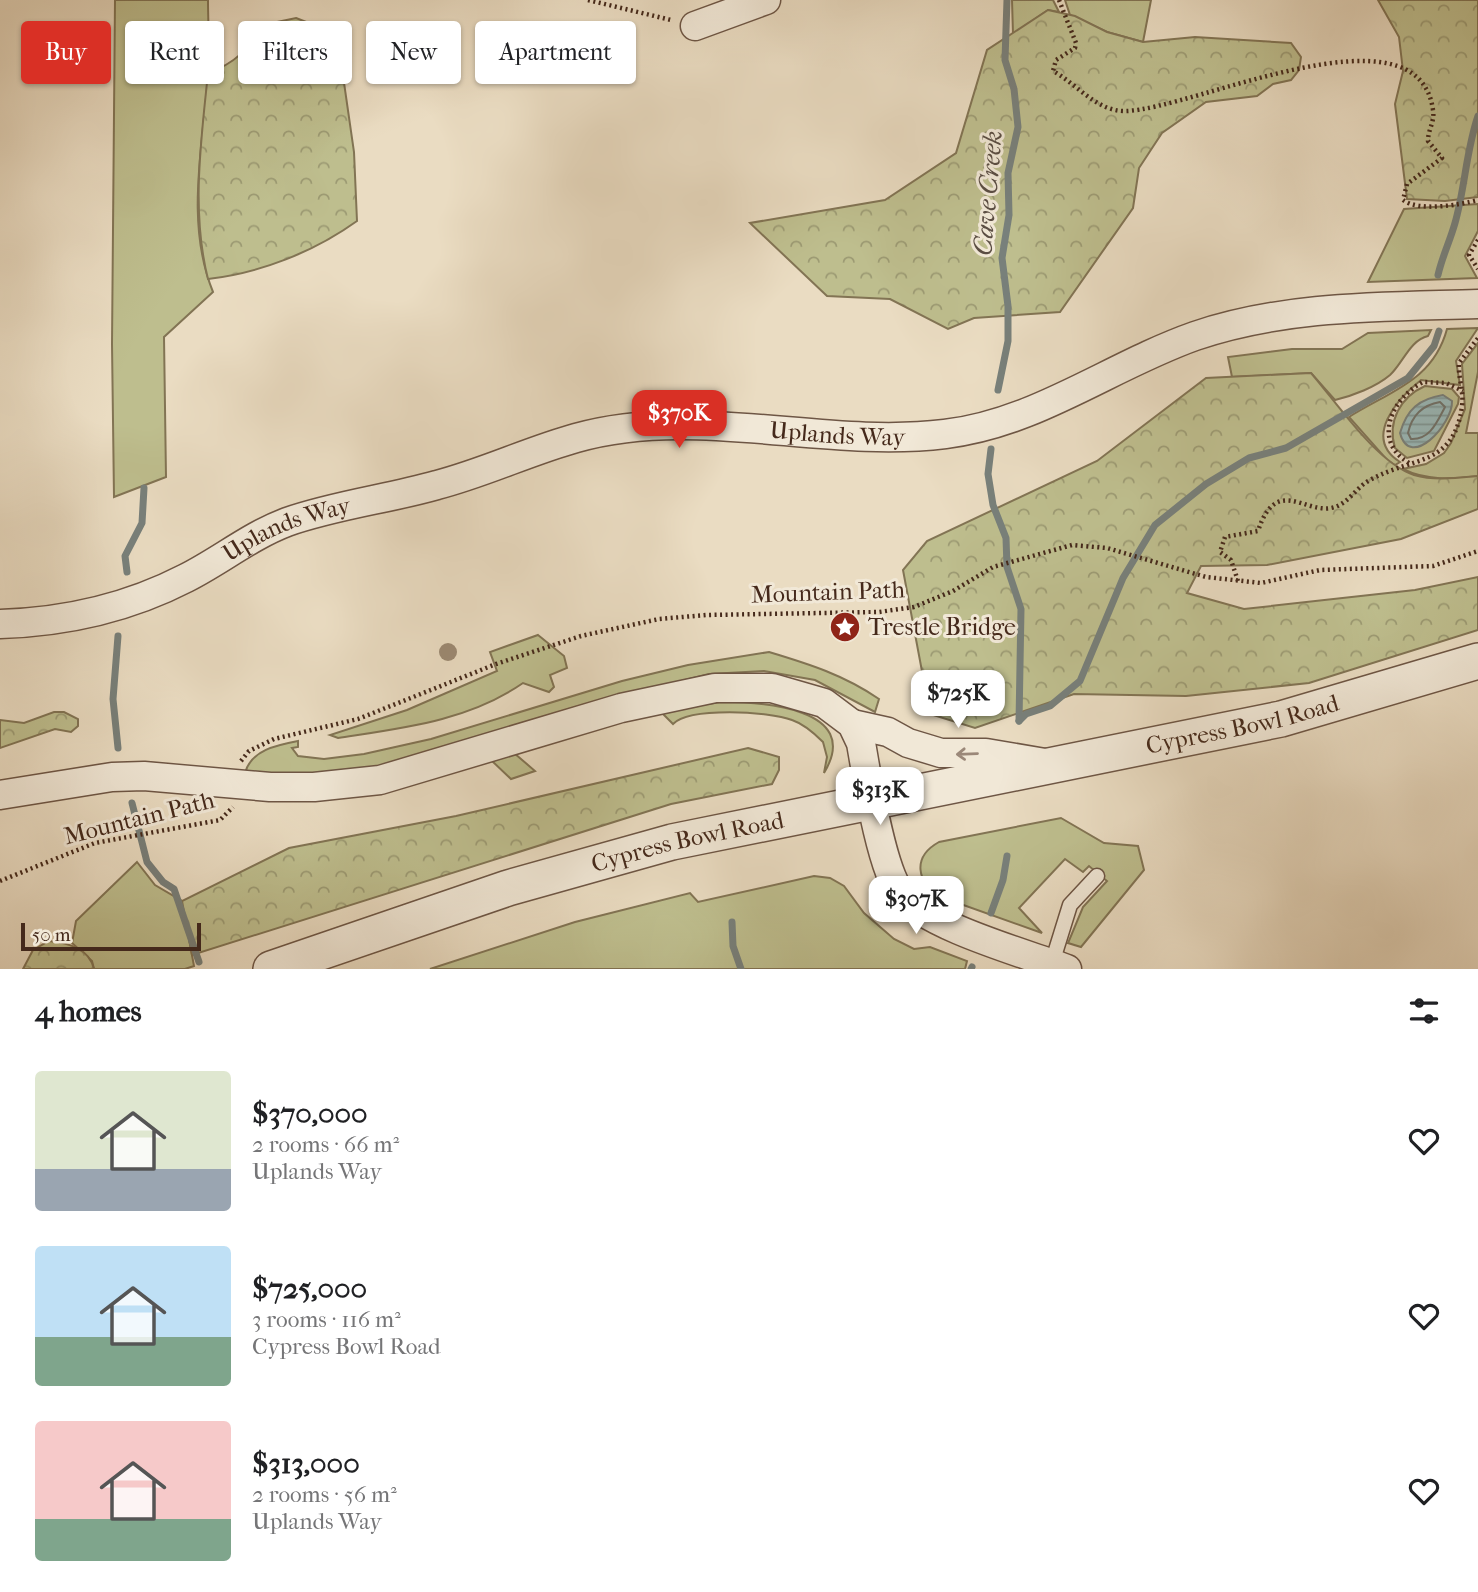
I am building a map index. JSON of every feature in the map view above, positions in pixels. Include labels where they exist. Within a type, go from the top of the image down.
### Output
[{"type":"street","points":[[695,26],[766,0]]},
{"type":"street","name":"Uplands Way","points":[[0,624],[60,619],[140,599],[187,578],[256,536],[288,522],[441,485],[573,439],[613,429],[664,425],[877,436],[947,434],[1031,411],[1147,355],[1198,335],[1253,321],[1335,309],[1478,304]]},
{"type":"street","name":"Cypress Bowl Road","points":[[271,969],[589,863],[672,842],[872,800],[1281,719],[1478,660]]},
{"type":"street","points":[[0,796],[112,777],[144,776],[270,787],[314,787],[380,780],[621,708],[715,688],[772,688],[798,693],[824,703],[852,724],[888,732],[933,752],[960,755],[986,753],[1058,765]]},
{"type":"street","points":[[852,724],[861,743],[872,800],[895,885],[913,906],[934,919],[1059,966]]},
{"type":"lane","points":[[1059,966],[1070,905],[1097,876]]},
{"type":"path","points":[[588,0],[695,26]]},
{"type":"path","points":[[1059,0],[1076,43],[1075,48],[1056,60],[1053,71],[1077,85],[1101,107],[1125,111],[1162,104],[1278,66],[1342,54]]},
{"type":"path","points":[[1403,62],[1422,77],[1433,107],[1434,121],[1428,141],[1442,158],[1407,184],[1403,200],[1414,205],[1467,203],[1478,200]]},
{"type":"path","points":[[1478,240],[1469,257],[1478,269]]},
{"type":"path","points":[[1238,581],[1231,560],[1220,552],[1220,545],[1225,537],[1258,531],[1263,516],[1275,505],[1294,499],[1329,509],[1341,505],[1367,481],[1434,457],[1448,444],[1462,409],[1463,391],[1459,363],[1478,338]]},
{"type":"path","points":[[1410,464],[1393,452],[1388,436],[1391,416],[1408,393],[1423,382],[1446,383],[1463,391]]},
{"type":"path","name":"Mountain Path","points":[[239,765],[249,751],[274,739],[358,719],[496,664],[581,636],[659,619],[751,612],[879,612],[914,607],[953,591],[993,567],[1072,545],[1107,548],[1183,571],[1261,583],[1320,570],[1433,566],[1478,551]]},
{"type":"path","name":"Mountain Path","points":[[0,881],[73,850],[128,836],[220,820],[231,811],[236,795]]},
{"type":"green space","points":[[115,0],[208,0],[208,21],[125,21],[125,84],[207,84],[198,212],[205,266],[213,292],[164,337],[166,477],[114,497],[112,344]]},
{"type":"green space","points":[[1012,0],[1053,0],[1059,12],[1048,10],[1013,34]]},
{"type":"green space","points":[[1065,0],[1151,0],[1143,42],[1107,32],[1070,15]]},
{"type":"green space","points":[[1378,0],[1478,0],[1478,197],[1445,201],[1407,199],[1395,104],[1403,71],[1399,37]]},
{"type":"green space","points":[[1048,10],[1075,16],[1107,32],[1143,42],[1195,37],[1291,43],[1301,57],[1299,70],[1291,80],[1273,84],[1257,96],[1206,102],[1162,133],[1139,168],[1133,208],[1060,312],[974,318],[948,329],[890,299],[827,296],[750,223],[885,200],[956,153],[987,50]]},
{"type":"green space","points":[[296,18],[304,21],[282,21]]},
{"type":"green space","points":[[238,56],[238,84],[344,84],[354,152],[357,221],[323,242],[286,259],[247,272],[208,279],[200,228],[200,150],[207,84],[224,84],[226,65]]},
{"type":"green space","points":[[1478,204],[1478,231],[1465,256],[1477,278],[1368,282],[1404,209]]},
{"type":"green space","points":[[1478,328],[1456,361],[1460,385],[1421,380],[1394,408],[1384,430],[1384,442],[1389,452],[1400,462],[1395,465],[1388,461],[1349,417],[1421,373],[1432,361],[1447,329]]},
{"type":"green space","points":[[1431,330],[1428,336],[1411,347],[1390,375],[1364,391],[1335,400],[1311,373],[1232,377],[1228,357],[1292,349],[1342,349],[1368,333]]},
{"type":"green space","points":[[1478,343],[1478,372],[1466,433],[1478,433],[1478,476],[1430,477],[1403,469],[1426,464],[1444,453],[1451,443],[1465,409],[1462,364]]},
{"type":"green space","points":[[1311,373],[1372,445],[1400,468],[1429,478],[1478,476],[1478,509],[1401,539],[1267,565],[1201,566],[1187,593],[1244,609],[1415,590],[1478,577],[1478,630],[1309,683],[1186,696],[1074,694],[975,728],[930,714],[903,570],[927,541],[1097,461],[1206,378]]},
{"type":"green space","points":[[1425,386],[1452,389],[1459,397],[1458,404],[1434,451],[1407,458],[1395,448],[1394,420],[1402,404]]},
{"type":"green space","points":[[538,635],[564,656],[567,668],[550,675],[554,687],[549,692],[523,683],[480,706],[434,721],[338,738],[330,735],[407,710],[497,671],[490,652]]},
{"type":"green space","points":[[769,652],[853,683],[879,699],[875,712],[815,680],[764,671],[709,674],[621,696],[369,769],[333,773],[245,773],[248,765],[259,754],[282,744],[298,741],[298,747],[292,748],[298,756],[324,759],[364,754],[431,739],[622,681],[688,665]]},
{"type":"green space","points":[[721,702],[781,707],[802,713],[819,722],[830,734],[833,751],[824,773],[827,757],[823,742],[805,726],[792,720],[766,714],[730,712],[695,715],[673,724],[660,711]]},
{"type":"green space","points":[[54,712],[64,712],[78,719],[78,726],[71,732],[55,729],[0,748],[0,720],[24,723]]},
{"type":"green space","points":[[748,748],[779,757],[779,770],[772,784],[671,804],[192,955],[182,901],[289,848],[456,816]]},
{"type":"green space","points":[[514,753],[535,771],[511,779],[491,760]]},
{"type":"green space","points":[[1061,818],[1104,843],[1138,846],[1144,870],[1081,947],[1068,943],[1083,907],[1107,881],[1089,866],[1083,872],[1065,859],[1019,908],[1042,933],[941,897],[922,877],[920,870],[924,855],[939,842]]},
{"type":"green space","points":[[137,862],[155,885],[182,901],[194,966],[185,969],[94,969],[92,961],[72,943],[76,921]]},
{"type":"green space","points":[[814,876],[830,878],[844,886],[864,913],[894,939],[914,949],[930,947],[967,961],[965,969],[430,969],[575,922],[690,893],[698,902]]},
{"type":"green space","points":[[49,941],[83,951],[94,969],[23,969],[33,950]]},
{"type":"water","points":[[1443,395],[1452,401],[1446,421],[1439,431],[1421,446],[1412,447],[1405,443],[1400,433],[1410,411],[1427,399]]},
{"type":"waterway","name":"Cave Creek","points":[[998,390],[1008,341],[1008,306],[1002,258],[1009,215],[1008,173],[1018,127],[1014,89],[1005,60],[1007,0]]},
{"type":"waterway","points":[[1438,275],[1453,230],[1478,116]]},
{"type":"waterway","points":[[1019,721],[1026,714],[1050,706],[1080,681],[1123,578],[1155,525],[1206,484],[1249,458],[1286,448],[1408,378],[1434,346],[1439,331]]},
{"type":"waterway","points":[[991,449],[988,474],[993,505],[1006,538],[1007,567],[1021,609],[1019,721]]},
{"type":"waterway","points":[[127,572],[125,556],[142,523],[144,488]]},
{"type":"waterway","points":[[118,636],[113,699],[118,748]]},
{"type":"waterway","points":[[132,803],[147,862],[163,882],[174,889],[199,962]]},
{"type":"waterway","name":"Cave Creek","points":[[991,913],[1003,880],[1007,856]]},
{"type":"waterway","points":[[732,922],[733,946],[741,969]]},
{"type":"place","name":"Trestle Bridge","points":[[845,627]]}]
